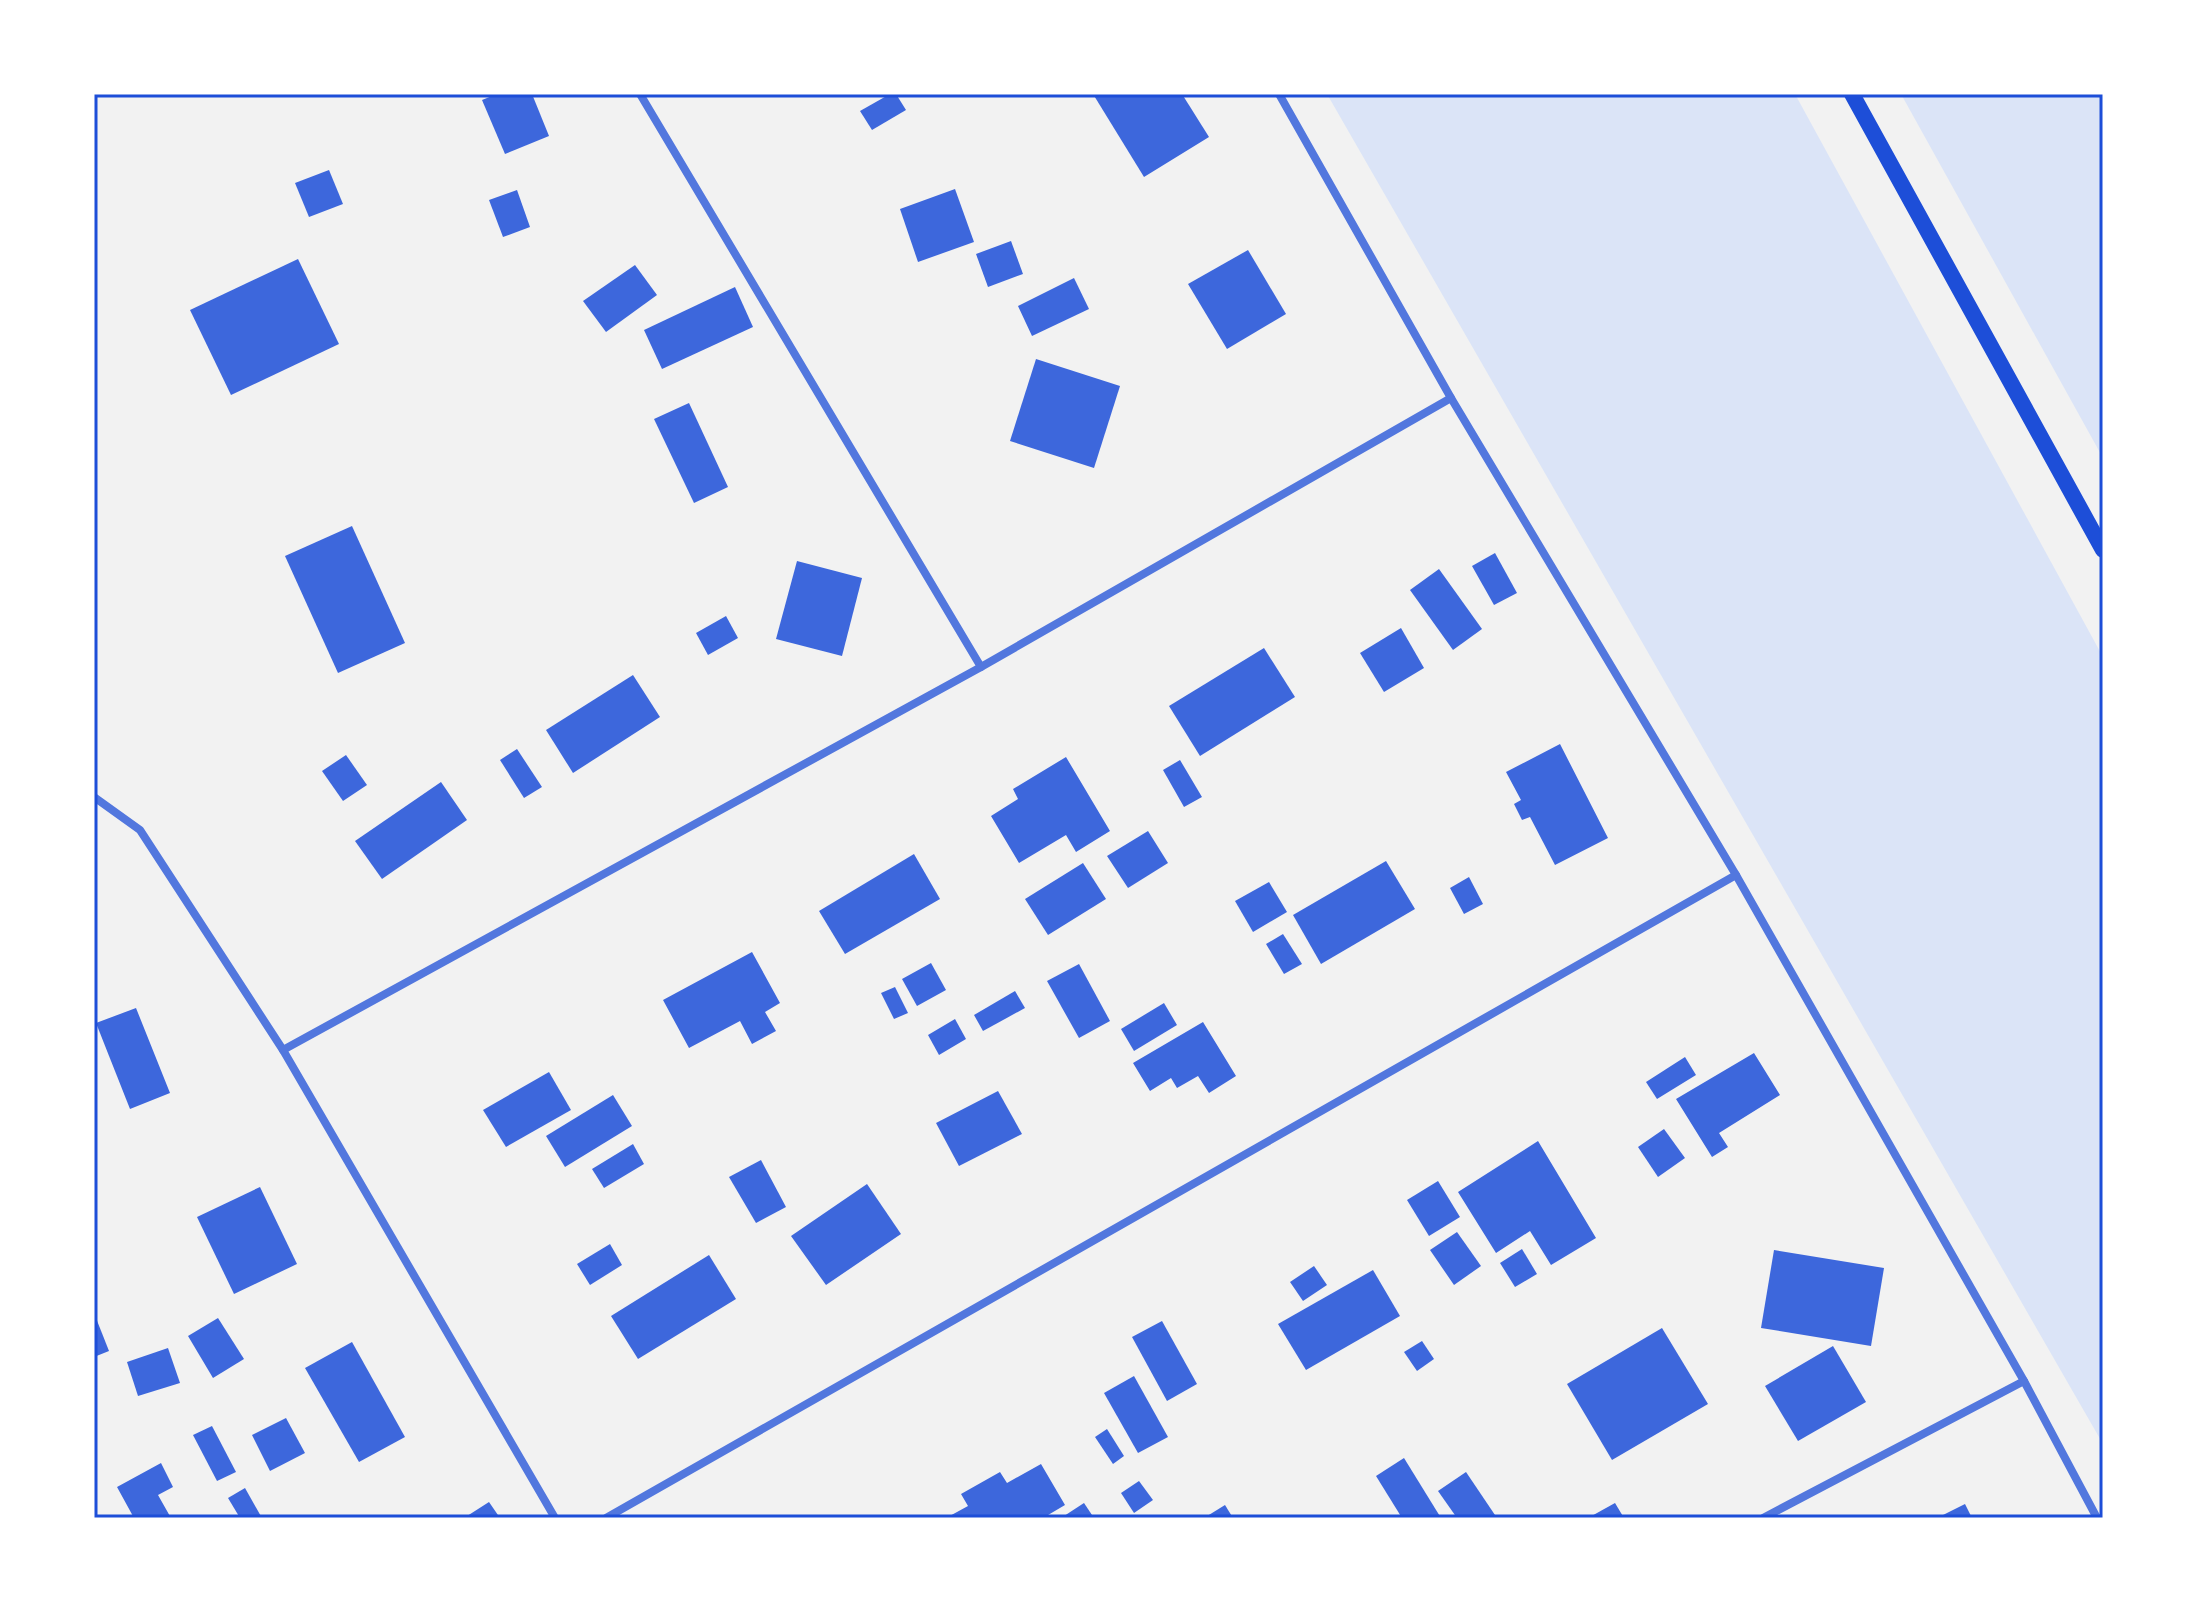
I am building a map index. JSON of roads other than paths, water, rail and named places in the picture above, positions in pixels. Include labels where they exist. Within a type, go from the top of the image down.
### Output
[{"type":"main road","points":[[1852,94],[2103,550]]},
{"type":"street","points":[[640,94],[981,667]]},
{"type":"street","points":[[1279,94],[1451,398],[1736,875],[2024,1381],[2097,1518]]},
{"type":"street","points":[[283,1050],[981,667],[1451,398]]},
{"type":"street","points":[[94,797],[140,830],[283,1050],[555,1518]]},
{"type":"street","points":[[606,1518],[1736,875]]},
{"type":"street","points":[[1763,1518],[2024,1381]]}]
